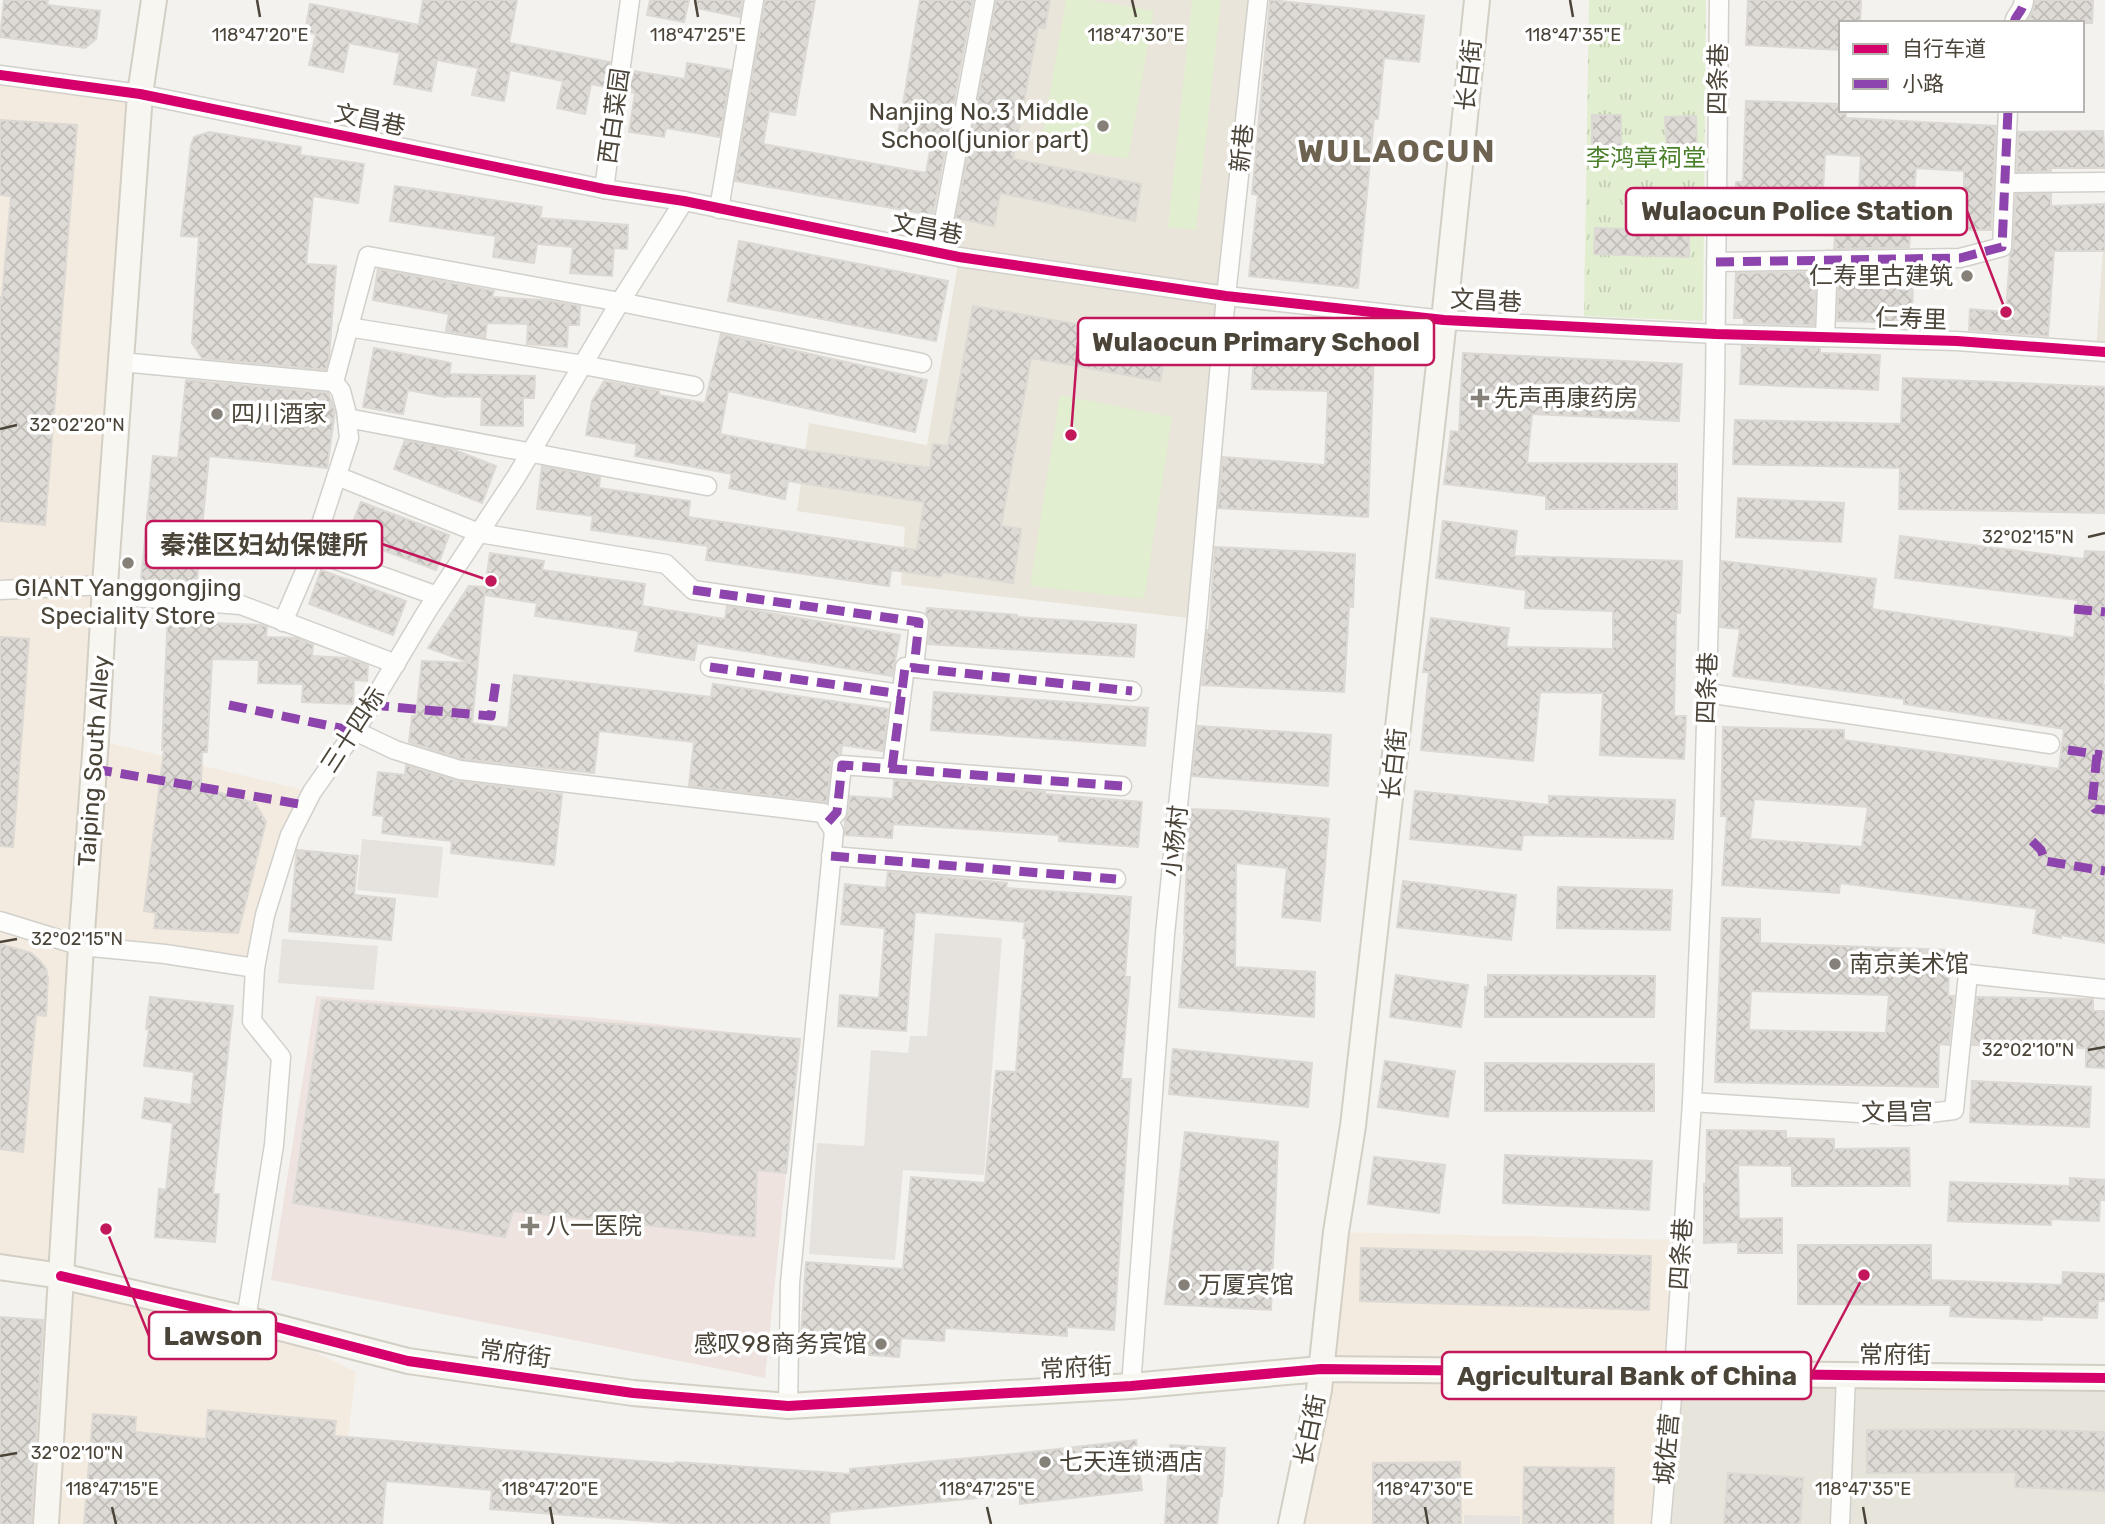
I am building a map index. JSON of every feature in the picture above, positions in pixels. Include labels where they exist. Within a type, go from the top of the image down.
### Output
[{"type":"main road","name":"Taiping South Alley","points":[[46,1524],[81,946],[121,362],[140,94],[154,0]]},
{"type":"main road","name":"长白街","points":[[1291,1524],[1319,1390],[1336,1232],[1353,1126],[1444,320],[1477,0]]},
{"type":"main road","name":"常府街","points":[[0,1266],[61,1276],[246,1318],[408,1361],[633,1393],[788,1406],[1131,1386],[1321,1369],[2105,1378]]},
{"type":"street","name":"西白菜园","points":[[604,189],[629,0]]},
{"type":"street","points":[[719,209],[754,0]]},
{"type":"street","points":[[938,253],[985,0]]},
{"type":"street","name":"新巷","points":[[1226,296],[1258,0]]},
{"type":"street","name":"四条巷","points":[[1674,1374],[1692,1102],[1702,872],[1716,334],[1719,0]]},
{"type":"street","points":[[2014,21],[2023,9],[2024,0]]},
{"type":"street","name":"文昌巷","points":[[0,75],[140,94],[604,189],[684,201],[938,253],[1226,296],[1444,320],[1716,334]]},
{"type":"street","points":[[1716,262],[1960,258],[2002,247],[2008,112]]},
{"type":"street","points":[[2005,183],[2105,182]]},
{"type":"street","name":"三十四标","points":[[246,1318],[274,1145],[281,1057],[252,1021],[255,968],[265,915],[290,835],[312,792],[355,731],[437,596],[530,453],[684,201]]},
{"type":"street","points":[[334,382],[368,256],[620,302],[922,363]]},
{"type":"street","points":[[1825,337],[1828,260]]},
{"type":"street","name":"小杨村","points":[[1131,1386],[1166,934],[1226,296]]},
{"type":"street","points":[[348,327],[694,386]]},
{"type":"street","name":"仁寿里","points":[[1716,334],[1957,341],[2105,352]]},
{"type":"street","points":[[121,362],[334,382],[341,391],[349,438],[312,551],[283,622]]},
{"type":"street","points":[[347,418],[707,486]]},
{"type":"street","points":[[337,476],[479,533],[666,564],[693,590],[919,622],[914,668]]},
{"type":"street","points":[[312,551],[437,596]]},
{"type":"street","points":[[0,590],[105,590],[241,605],[396,664]]},
{"type":"street","points":[[710,667],[901,694]]},
{"type":"street","points":[[892,768],[905,667],[1132,691]]},
{"type":"street","points":[[1707,693],[2050,744]]},
{"type":"street","points":[[355,731],[395,750],[460,770],[823,813],[834,831],[790,1283],[788,1406]]},
{"type":"street","points":[[828,822],[837,812],[842,765],[1122,786]]},
{"type":"street","points":[[831,856],[1116,879]]},
{"type":"street","points":[[0,921],[81,946],[165,954],[255,968]]},
{"type":"street","name":"文昌宫","points":[[1692,1102],[1905,1116],[1954,1110],[1968,974],[2105,989]]},
{"type":"street","name":"城佐营","points":[[1661,1524],[1674,1374]]},
{"type":"street","points":[[1839,1524],[1846,1376]]},
{"type":"shaded area","points":[[985,0],[1258,0],[1197,619],[901,585],[905,527],[797,511],[809,423],[927,445],[959,258],[938,253]]},
{"type":"shaded area","points":[[0,75],[140,94],[97,740],[312,792],[255,968],[81,946],[61,1276],[246,1319],[356,1372],[337,1524],[46,1524],[61,1277],[0,1267]]},
{"type":"shaded area","points":[[2105,217],[2105,352],[2096,351]]},
{"type":"shaded area","points":[[362,839],[443,847],[438,898],[357,890]]},
{"type":"shaded area","points":[[935,933],[1002,938],[984,1175],[903,1170],[895,1260],[809,1254],[817,1143],[864,1146],[871,1050],[908,1053],[910,1036],[927,1036]]},
{"type":"shaded area","points":[[282,939],[378,946],[374,990],[278,983]]},
{"type":"shaded area","name":"八一医院","points":[[316,996],[598,1018],[800,1039],[765,1378],[271,1280]]},
{"type":"shaded area","points":[[1336,1232],[1681,1240],[1661,1524],[1291,1524]]},
{"type":"shaded area","points":[[2105,1378],[2105,1524],[1291,1524],[1319,1390]]},
{"type":"shaded area","points":[[1464,1515],[1520,1516],[1520,1524],[1464,1524]]},
{"type":"green space","points":[[1066,0],[1091,0],[1154,11],[1128,159],[1041,144]]},
{"type":"green space","points":[[1192,0],[1221,0],[1196,230],[1168,227]]},
{"type":"green space","name":"李鸿章祠堂","points":[[1589,0],[1706,0],[1703,321],[1584,316]]},
{"type":"green space","points":[[1060,395],[1172,417],[1144,599],[1030,586]]},
{"type":"building","points":[[4,0],[48,0],[47,5],[100,11],[96,39],[85,48],[0,37]]},
{"type":"building","points":[[423,0],[517,0],[509,43],[610,62],[606,87],[591,84],[585,114],[557,108],[563,81],[510,70],[504,101],[472,95],[478,68],[437,60],[431,91],[394,84],[400,53],[349,43],[343,72],[309,65],[316,34],[305,32],[310,4],[419,25]]},
{"type":"building","points":[[650,0],[689,0],[684,22],[647,15]]},
{"type":"building","points":[[697,0],[742,0],[740,17],[696,8]]},
{"type":"building","points":[[765,0],[815,0],[795,115],[769,111],[763,144],[926,173],[932,140],[898,135],[920,0],[973,0],[933,215],[735,181]]},
{"type":"building","points":[[996,0],[1050,0],[1045,28],[1038,27],[1013,159],[1141,184],[1135,221],[1000,193],[994,226],[956,218]]},
{"type":"building","points":[[1270,0],[1424,16],[1419,62],[1384,58],[1378,119],[1374,119],[1358,288],[1249,276],[1258,195],[1252,194]]},
{"type":"building","points":[[1748,0],[1861,0],[1860,21],[1839,21],[1839,50],[1746,45]]},
{"type":"building","points":[[2035,0],[2093,0],[2092,23],[2027,21]]},
{"type":"building","points":[[687,63],[731,70],[720,137],[666,128],[664,137],[629,132],[635,93],[629,92],[632,71],[685,79]]},
{"type":"building","points":[[1746,101],[1839,104],[1839,112],[1846,112],[1846,118],[1996,126],[1991,230],[1964,230],[1964,171],[1916,168],[1909,247],[1834,249],[1835,236],[1734,231],[1736,182],[1743,182]],"holes":[[[1825,154],[1861,156],[1859,193],[1823,190]]]},
{"type":"building","points":[[1592,115],[1621,115],[1621,152],[1592,153]]},
{"type":"building","points":[[1696,116],[1697,153],[1667,155],[1665,117]]},
{"type":"building","points":[[0,120],[77,125],[45,525],[0,521],[0,297],[11,196],[0,195]]},
{"type":"building","points":[[2103,131],[2105,168],[2051,168],[2051,171],[2017,172],[2018,132]]},
{"type":"building","points":[[209,132],[301,147],[300,155],[364,164],[358,203],[313,196],[306,264],[336,266],[326,370],[202,358],[192,343],[199,237],[181,236],[191,145],[194,137]]},
{"type":"building","points":[[395,186],[542,207],[540,218],[628,225],[627,249],[614,248],[612,276],[570,273],[573,247],[537,244],[534,263],[493,257],[496,236],[390,221]]},
{"type":"building","points":[[2016,194],[2051,194],[2051,206],[2105,204],[2105,251],[2054,251],[2048,336],[1969,330],[1970,309],[2006,312]]},
{"type":"building","points":[[1595,228],[1689,231],[1689,257],[1594,254]]},
{"type":"building","points":[[739,241],[948,281],[936,341],[728,301]]},
{"type":"building","points":[[378,269],[494,291],[492,297],[543,300],[580,306],[579,325],[568,325],[567,347],[527,344],[528,324],[487,323],[485,338],[446,331],[449,314],[373,300]]},
{"type":"building","points":[[1907,270],[1906,275],[1913,275],[1912,323],[1837,321],[1839,271]]},
{"type":"building","points":[[1816,272],[1814,325],[1744,323],[1744,318],[1734,318],[1736,273]]},
{"type":"building","points":[[973,306],[1168,340],[1160,381],[1031,358],[1001,526],[1021,529],[1013,583],[943,572],[941,577],[891,570],[889,586],[706,560],[708,546],[591,530],[593,516],[537,509],[542,466],[600,477],[599,488],[690,501],[688,517],[917,550],[924,502],[788,481],[785,499],[729,488],[732,474],[635,456],[637,444],[586,435],[592,401],[604,381],[705,403],[721,334],[927,380],[915,432],[728,391],[720,434],[809,451],[930,468],[933,444],[948,446]]},
{"type":"building","points":[[1254,345],[1374,349],[1368,517],[1218,508],[1223,457],[1325,465],[1328,391],[1252,389]]},
{"type":"building","points":[[1742,346],[1820,348],[1820,353],[1880,355],[1878,390],[1740,384]]},
{"type":"building","points":[[374,348],[451,363],[449,374],[535,376],[534,398],[523,398],[523,426],[481,425],[482,397],[445,397],[408,390],[403,414],[363,407]]},
{"type":"building","points":[[1463,353],[1682,364],[1679,421],[1532,414],[1527,463],[1677,464],[1677,509],[1546,509],[1546,496],[1444,484],[1451,431],[1459,432]]},
{"type":"building","points":[[1903,378],[2105,387],[2105,513],[1899,509],[1900,468],[1733,464],[1735,420],[1901,424]]},
{"type":"building","points":[[186,380],[328,393],[335,411],[327,468],[209,456],[196,590],[169,588],[170,582],[141,580],[153,456],[178,458]]},
{"type":"building","points":[[405,440],[452,449],[496,466],[482,503],[394,469]]},
{"type":"building","points":[[1738,498],[1844,503],[1841,542],[1736,537]]},
{"type":"building","points":[[361,502],[449,535],[436,570],[347,537]]},
{"type":"building","points":[[1443,521],[1517,531],[1514,556],[1682,561],[1680,613],[1676,613],[1674,716],[1686,716],[1684,759],[1600,755],[1603,693],[1540,692],[1533,761],[1421,750],[1429,672],[1423,672],[1431,618],[1509,628],[1506,647],[1613,649],[1613,611],[1525,608],[1526,590],[1436,578]]},
{"type":"building","points":[[1900,536],[2084,559],[2085,551],[2105,552],[2105,943],[2033,933],[2037,909],[1840,883],[1839,893],[1722,885],[1727,816],[1721,816],[1723,727],[1844,730],[1844,740],[2059,769],[2064,729],[1904,704],[1904,699],[1733,676],[1740,629],[1720,627],[1722,561],[1876,579],[1872,609],[2074,638],[2078,600],[1895,578]],"holes":[[[1754,799],[1868,807],[1862,847],[1750,839]]]},
{"type":"building","points":[[1215,547],[1355,554],[1353,607],[1349,607],[1344,692],[1202,685]]},
{"type":"building","points":[[490,553],[544,561],[542,570],[645,584],[642,606],[725,619],[727,606],[900,635],[892,676],[697,643],[694,660],[635,651],[639,631],[535,616],[537,603],[484,595]]},
{"type":"building","points":[[321,570],[406,601],[393,635],[309,604]]},
{"type":"building","points":[[469,586],[485,587],[472,723],[508,728],[514,675],[711,697],[713,684],[888,709],[883,751],[842,745],[841,754],[833,758],[831,763],[827,802],[689,786],[694,742],[599,731],[594,773],[462,759],[409,742],[412,716],[416,716],[422,661],[471,663],[428,648]]},
{"type":"building","points":[[927,608],[1136,625],[1134,657],[928,644],[930,623]]},
{"type":"building","points":[[168,611],[215,614],[214,623],[261,625],[267,627],[266,637],[297,638],[313,645],[312,656],[347,658],[368,665],[367,681],[354,680],[353,704],[302,702],[303,684],[258,683],[259,660],[212,659],[207,752],[202,752],[201,787],[255,803],[266,822],[238,933],[154,928],[156,913],[144,911],[164,750]]},
{"type":"building","points":[[0,637],[29,639],[13,847],[0,846]]},
{"type":"building","points":[[934,692],[1148,708],[1145,746],[931,730]]},
{"type":"building","points":[[1198,726],[1331,735],[1328,786],[1192,776]]},
{"type":"building","points":[[406,765],[458,781],[562,794],[554,865],[451,853],[452,841],[382,833],[384,816],[373,815],[378,772],[405,775]]},
{"type":"building","points":[[894,780],[1142,802],[1138,847],[1059,841],[1059,835],[893,824],[892,838],[845,835],[850,796],[893,799]]},
{"type":"building","points":[[1415,791],[1549,805],[1549,796],[1675,800],[1673,839],[1523,835],[1521,850],[1410,839]]},
{"type":"building","points":[[1189,809],[1329,819],[1320,921],[1282,917],[1287,868],[1236,863],[1235,967],[1315,972],[1314,1017],[1179,1007],[1185,934]]},
{"type":"building","points":[[297,850],[358,856],[354,895],[395,899],[391,940],[289,931]]},
{"type":"building","points":[[888,872],[1007,883],[1006,888],[1131,897],[1125,977],[1130,977],[1121,1079],[1131,1079],[1114,1330],[1067,1327],[1067,1336],[945,1328],[944,1341],[901,1338],[899,1357],[800,1350],[806,1262],[903,1269],[911,1177],[985,1183],[996,1071],[1016,1072],[1025,922],[915,912],[906,1031],[838,1026],[840,995],[879,998],[885,928],[841,924],[845,884],[886,888]]},
{"type":"building","points":[[1403,881],[1516,895],[1511,940],[1397,927]]},
{"type":"building","points":[[1558,887],[1672,890],[1670,930],[1557,928]]},
{"type":"building","points":[[1722,918],[1760,919],[1760,943],[1950,950],[1948,996],[1954,996],[1949,1045],[1939,1044],[1938,1087],[1715,1082]],"holes":[[[1751,991],[1889,995],[1886,1033],[1749,1030]]]},
{"type":"building","points":[[0,944],[31,953],[46,969],[48,979],[46,1016],[36,1015],[23,1152],[0,1149]]},
{"type":"building","points":[[1396,975],[1468,985],[1461,1027],[1390,1017]]},
{"type":"building","points":[[1488,975],[1655,976],[1654,1017],[1485,1017],[1485,987],[1488,988]]},
{"type":"building","points":[[150,997],[233,1006],[213,1194],[219,1194],[215,1242],[155,1237],[159,1189],[166,1190],[173,1123],[142,1118],[145,1098],[191,1105],[194,1072],[144,1066]]},
{"type":"building","points":[[1977,997],[2093,999],[2093,1011],[2105,1011],[2105,1068],[2086,1067],[2086,1048],[1972,1045]]},
{"type":"building","name":"八一医院","points":[[322,1000],[800,1039],[786,1173],[757,1170],[755,1237],[513,1211],[505,1237],[293,1203]]},
{"type":"building","points":[[1173,1049],[1312,1063],[1308,1107],[1169,1094]]},
{"type":"building","points":[[1385,1061],[1455,1071],[1448,1117],[1378,1107]]},
{"type":"building","points":[[1485,1063],[1654,1064],[1654,1111],[1485,1111]]},
{"type":"building","points":[[1972,1081],[2091,1087],[2089,1127],[1970,1122]]},
{"type":"building","points":[[1707,1130],[1786,1131],[1786,1138],[1834,1139],[1834,1149],[1909,1148],[1910,1186],[1792,1186],[1792,1166],[1738,1165],[1739,1219],[1782,1218],[1782,1253],[1738,1253],[1738,1242],[1704,1243]]},
{"type":"building","points":[[1185,1132],[1278,1142],[1271,1310],[1165,1304]]},
{"type":"building","points":[[1505,1155],[1652,1161],[1649,1210],[1503,1203]]},
{"type":"building","points":[[1374,1157],[1445,1165],[1439,1213],[1368,1204]]},
{"type":"building","points":[[2070,1178],[2105,1180],[2105,1200],[2100,1200],[2099,1221],[2051,1219],[2051,1225],[1948,1221],[1950,1182],[2070,1186]]},
{"type":"building","points":[[1798,1245],[1931,1245],[1931,1280],[2062,1285],[2063,1272],[2105,1274],[2105,1301],[2098,1301],[2097,1318],[2042,1316],[2042,1320],[1950,1316],[1951,1305],[1798,1304]]},
{"type":"building","points":[[1361,1248],[1651,1256],[1649,1310],[1360,1301]]},
{"type":"building","points":[[0,1317],[43,1320],[31,1524],[0,1524]]},
{"type":"building","points":[[208,1410],[336,1421],[334,1436],[676,1464],[850,1474],[850,1469],[1136,1440],[1142,1490],[1020,1504],[1020,1494],[830,1512],[829,1524],[686,1524],[490,1509],[492,1490],[386,1481],[382,1524],[84,1524],[93,1414],[136,1417],[135,1432],[206,1439]]},
{"type":"building","points":[[2019,1429],[2105,1432],[2105,1491],[2015,1487],[2016,1472],[1867,1473],[1867,1430]]},
{"type":"building","points":[[1170,1445],[1225,1448],[1217,1524],[1165,1524]]},
{"type":"building","points":[[1460,1462],[1461,1524],[1373,1524],[1373,1463]]},
{"type":"building","points":[[1524,1467],[1614,1468],[1613,1524],[1523,1524]]},
{"type":"building","points":[[1728,1473],[1803,1478],[1800,1524],[1724,1524]]},
{"type":"marked path","points":[[2015,21],[2024,0]]},
{"type":"marked path","points":[[1716,262],[1960,258],[2002,247],[2008,112]]},
{"type":"marked path","points":[[693,590],[919,622],[914,668]]},
{"type":"marked path","points":[[2074,609],[2105,612]]},
{"type":"marked path","points":[[710,667],[901,694]]},
{"type":"marked path","points":[[892,768],[905,667],[1132,691]]},
{"type":"marked path","points":[[371,705],[491,716],[496,681]]},
{"type":"marked path","points":[[229,705],[355,731]]},
{"type":"marked path","points":[[2068,750],[2102,755]]},
{"type":"marked path","points":[[2097,755],[2092,804],[2095,809],[2105,810]]},
{"type":"marked path","points":[[828,822],[837,812],[842,765],[1122,786]]},
{"type":"marked path","points":[[94,769],[305,805]]},
{"type":"marked path","points":[[2032,841],[2041,850],[2045,861],[2105,871]]},
{"type":"marked path","points":[[831,856],[1116,879]]},
{"type":"cycle path","points":[[0,75],[140,94],[604,189],[684,201],[959,257],[1226,296],[1444,320],[1716,334],[1957,341],[2105,352]]},
{"type":"cycle path","points":[[61,1276],[246,1319],[408,1361],[633,1393],[788,1406],[1131,1386],[1321,1369],[2105,1378]]},
{"type":"place","name":"Nanjing No.3 Middle School(junior part)","points":[[1103,126]]},
{"type":"place","name":"仁寿里古建筑","points":[[1967,276]]},
{"type":"place","name":"Wulaocun Police Station","points":[[2006,312]]},
{"type":"place","name":"先声再康药房","points":[[1480,398]]},
{"type":"place","name":"四川酒家","points":[[217,414]]},
{"type":"place","name":"Wulaocun Primary School","points":[[1071,435]]},
{"type":"place","name":"GIANT Yanggongjing Speciality Store","points":[[128,563]]},
{"type":"place","name":"秦淮区妇幼保健所","points":[[491,581]]},
{"type":"place","name":"南京美术馆","points":[[1835,964]]},
{"type":"place","name":"八一医院","points":[[530,1226]]},
{"type":"place","name":"Lawson","points":[[106,1229]]},
{"type":"place","name":"Agricultural Bank of China","points":[[1864,1275]]},
{"type":"place","name":"万厦宾馆","points":[[1184,1285]]},
{"type":"place","name":"感叹98商务宾馆","points":[[881,1344]]},
{"type":"place","name":"七天连锁酒店","points":[[1045,1462]]},
{"type":"district","name":"WULAOCUN","points":[[1397,151]]}]
